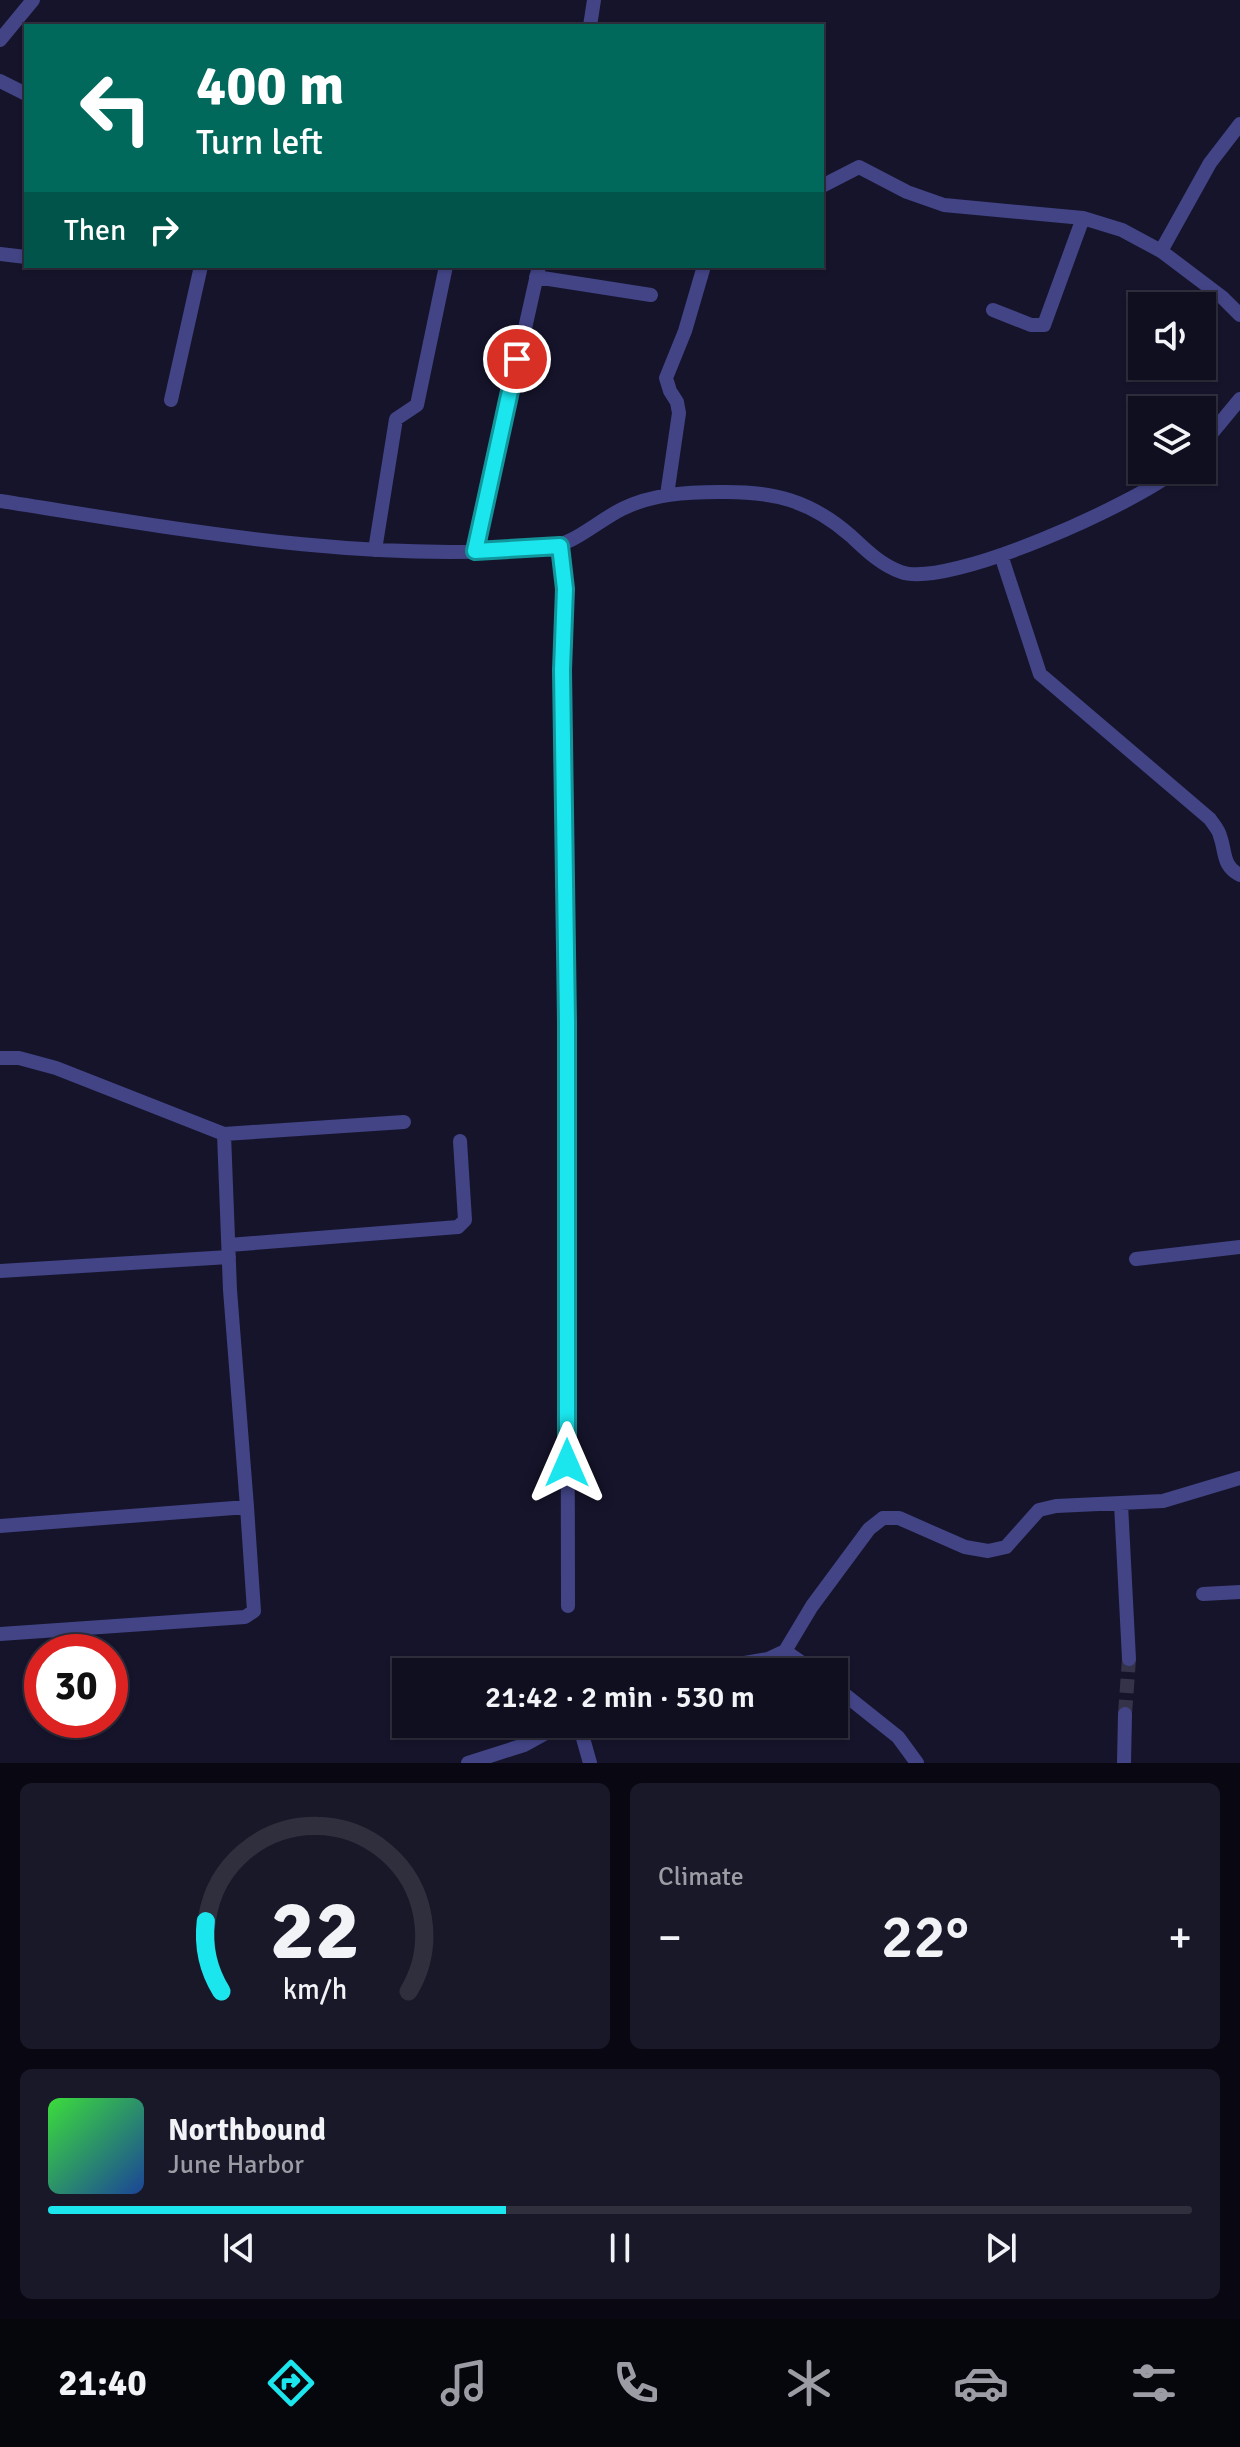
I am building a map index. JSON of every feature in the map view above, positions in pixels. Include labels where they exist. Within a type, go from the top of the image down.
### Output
[{"type":"street","points":[[0,40],[33,0]]},
{"type":"street","points":[[590,24],[594,0]]},
{"type":"street","points":[[0,81],[24,93]]},
{"type":"street","points":[[1161,251],[1210,163],[1240,124]]},
{"type":"street","points":[[824,185],[859,167],[907,192],[944,205],[1083,218],[1122,230],[1161,251],[1222,297],[1240,315]]},
{"type":"street","points":[[993,310],[1031,325],[1044,325],[1083,218]]},
{"type":"street","points":[[0,254],[24,257]]},
{"type":"street","points":[[171,400],[201,268]]},
{"type":"street","points":[[375,550],[396,419],[417,405],[446,268]]},
{"type":"street","points":[[667,495],[679,413],[666,378],[685,331],[703,268]]},
{"type":"street","points":[[475,551],[537,271],[651,295]]},
{"type":"street","points":[[1216,428],[1240,399]]},
{"type":"street","points":[[0,501],[309,546],[475,551],[560,546],[624,508],[667,495],[762,492],[793,499],[819,512],[886,565],[920,576],[945,573],[1001,555],[1137,496],[1155,484]]},
{"type":"street","points":[[560,546],[565,589],[562,670],[567,1021],[568,1606]]},
{"type":"street","points":[[1001,555],[1040,674],[1210,819],[1220,836],[1222,855],[1234,872],[1240,875]]},
{"type":"street","points":[[0,1058],[19,1058],[56,1068],[224,1134],[404,1122]]},
{"type":"street","points":[[0,1634],[251,1615],[254,1611],[224,1134]]},
{"type":"street","points":[[0,1271],[458,1227],[465,1220],[460,1141]]},
{"type":"street","points":[[1136,1259],[1240,1247]]},
{"type":"street","points":[[770,1658],[785,1651],[812,1606],[869,1529],[883,1518],[899,1518],[965,1547],[988,1551],[1006,1547],[1039,1510],[1056,1506],[1163,1501],[1240,1478]]},
{"type":"street","points":[[1121,1504],[1129,1659]]},
{"type":"street","points":[[0,1526],[247,1507]]},
{"type":"street","points":[[1203,1594],[1240,1592]]},
{"type":"street","points":[[785,1651],[795,1658]]},
{"type":"street","points":[[848,1697],[898,1737],[917,1763]]},
{"type":"street","points":[[1124,1763],[1125,1714]]},
{"type":"street","points":[[468,1763],[537,1738]]},
{"type":"street","points":[[583,1738],[590,1763]]},
{"type":"tunnel","points":[[1125,1714],[1129,1659]]},
{"type":"route","points":[[517,359],[475,551],[560,546],[564,568],[562,807],[567,1021],[567,1463]]}]
